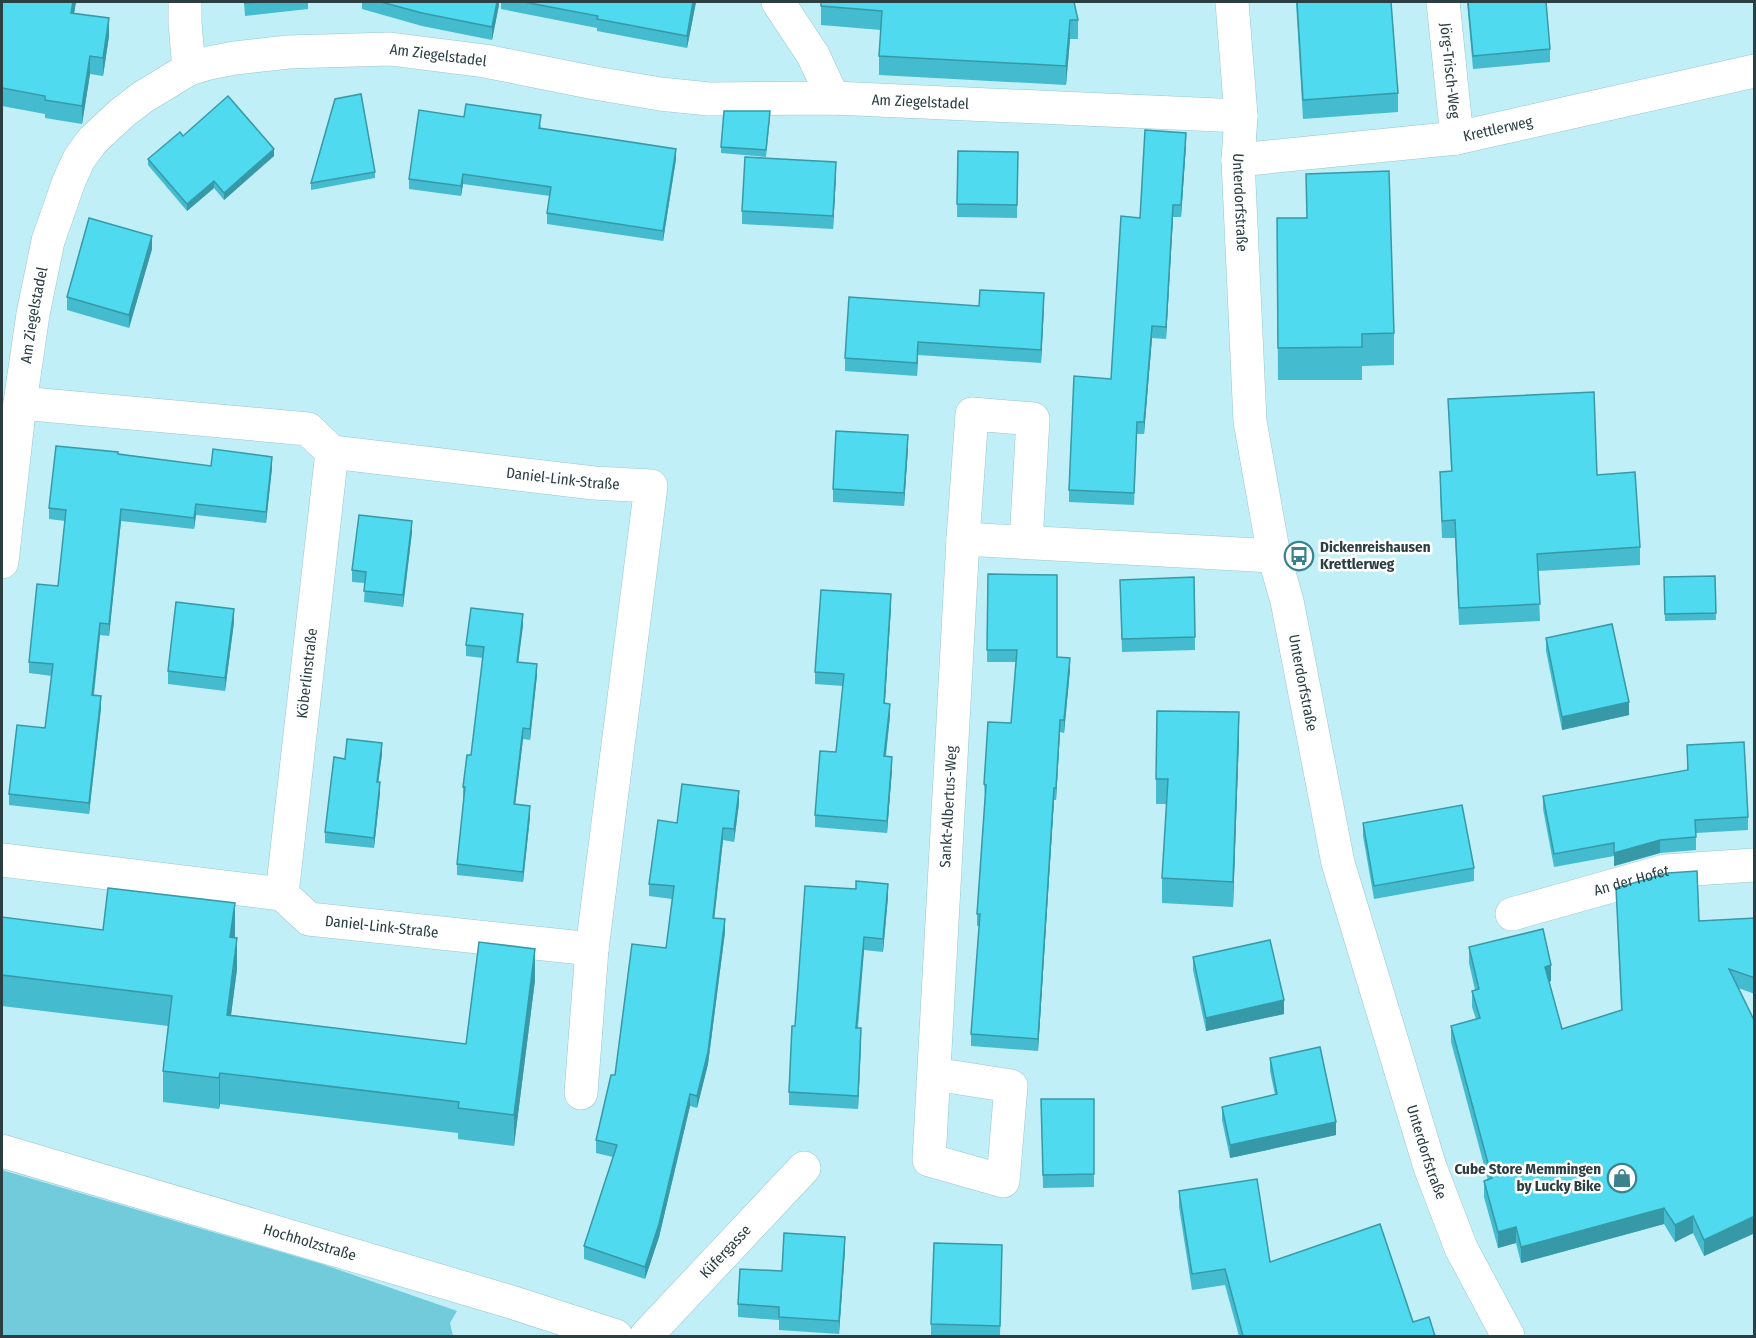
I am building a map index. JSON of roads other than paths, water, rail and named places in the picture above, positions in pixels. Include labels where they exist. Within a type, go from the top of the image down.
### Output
[{"type":"street","points":[[185,2],[189,69]]},
{"type":"street","points":[[778,2],[813,55],[834,98]]},
{"type":"street","name":"Unterdorfstraße","points":[[1232,2],[1240,116],[1238,160],[1250,421],[1274,556],[1287,601],[1341,874],[1430,1167],[1461,1248],[1508,1336]]},
{"type":"street","name":"Jörg-Trisch-Weg","points":[[1443,2],[1457,138]]},
{"type":"street","name":"Am Ziegelstadel","points":[[2,562],[20,403],[33,314],[48,241],[69,181],[79,159],[92,141],[122,113],[143,97],[189,69],[235,58],[288,52],[390,49],[485,61],[660,94],[710,99],[834,98],[1240,116]]},
{"type":"street","name":"Krettlerweg","points":[[1238,160],[1457,138],[1755,71]]},
{"type":"street","points":[[20,403],[308,429],[332,452]]},
{"type":"street","name":"Sankt-Albertus-Weg","points":[[934,1074],[963,539],[972,414],[1033,419],[1026,542]]},
{"type":"street","name":"Köberlinstraße","points":[[282,894],[332,452]]},
{"type":"street","name":"Daniel-Link-Straße","points":[[332,452],[594,483],[651,486],[592,949],[581,1093]]},
{"type":"street","points":[[963,539],[1274,556]]},
{"type":"street","points":[[2,860],[282,894]]},
{"type":"street","name":"An der Hofet","points":[[1512,914],[1665,872],[1755,864]]},
{"type":"street","name":"Daniel-Link-Straße","points":[[282,894],[309,919],[592,949]]},
{"type":"street","name":"Hochholzstraße","points":[[2,1151],[511,1302],[616,1336]]},
{"type":"street","name":"Küfergasse","points":[[646,1336],[804,1168]]},
{"type":"place","name":"Dickenreishausen Krettlerweg","points":[[1299,556]]},
{"type":"place","name":"Cube Store Memmingen by Lucky Bike","points":[[1622,1178]]}]
